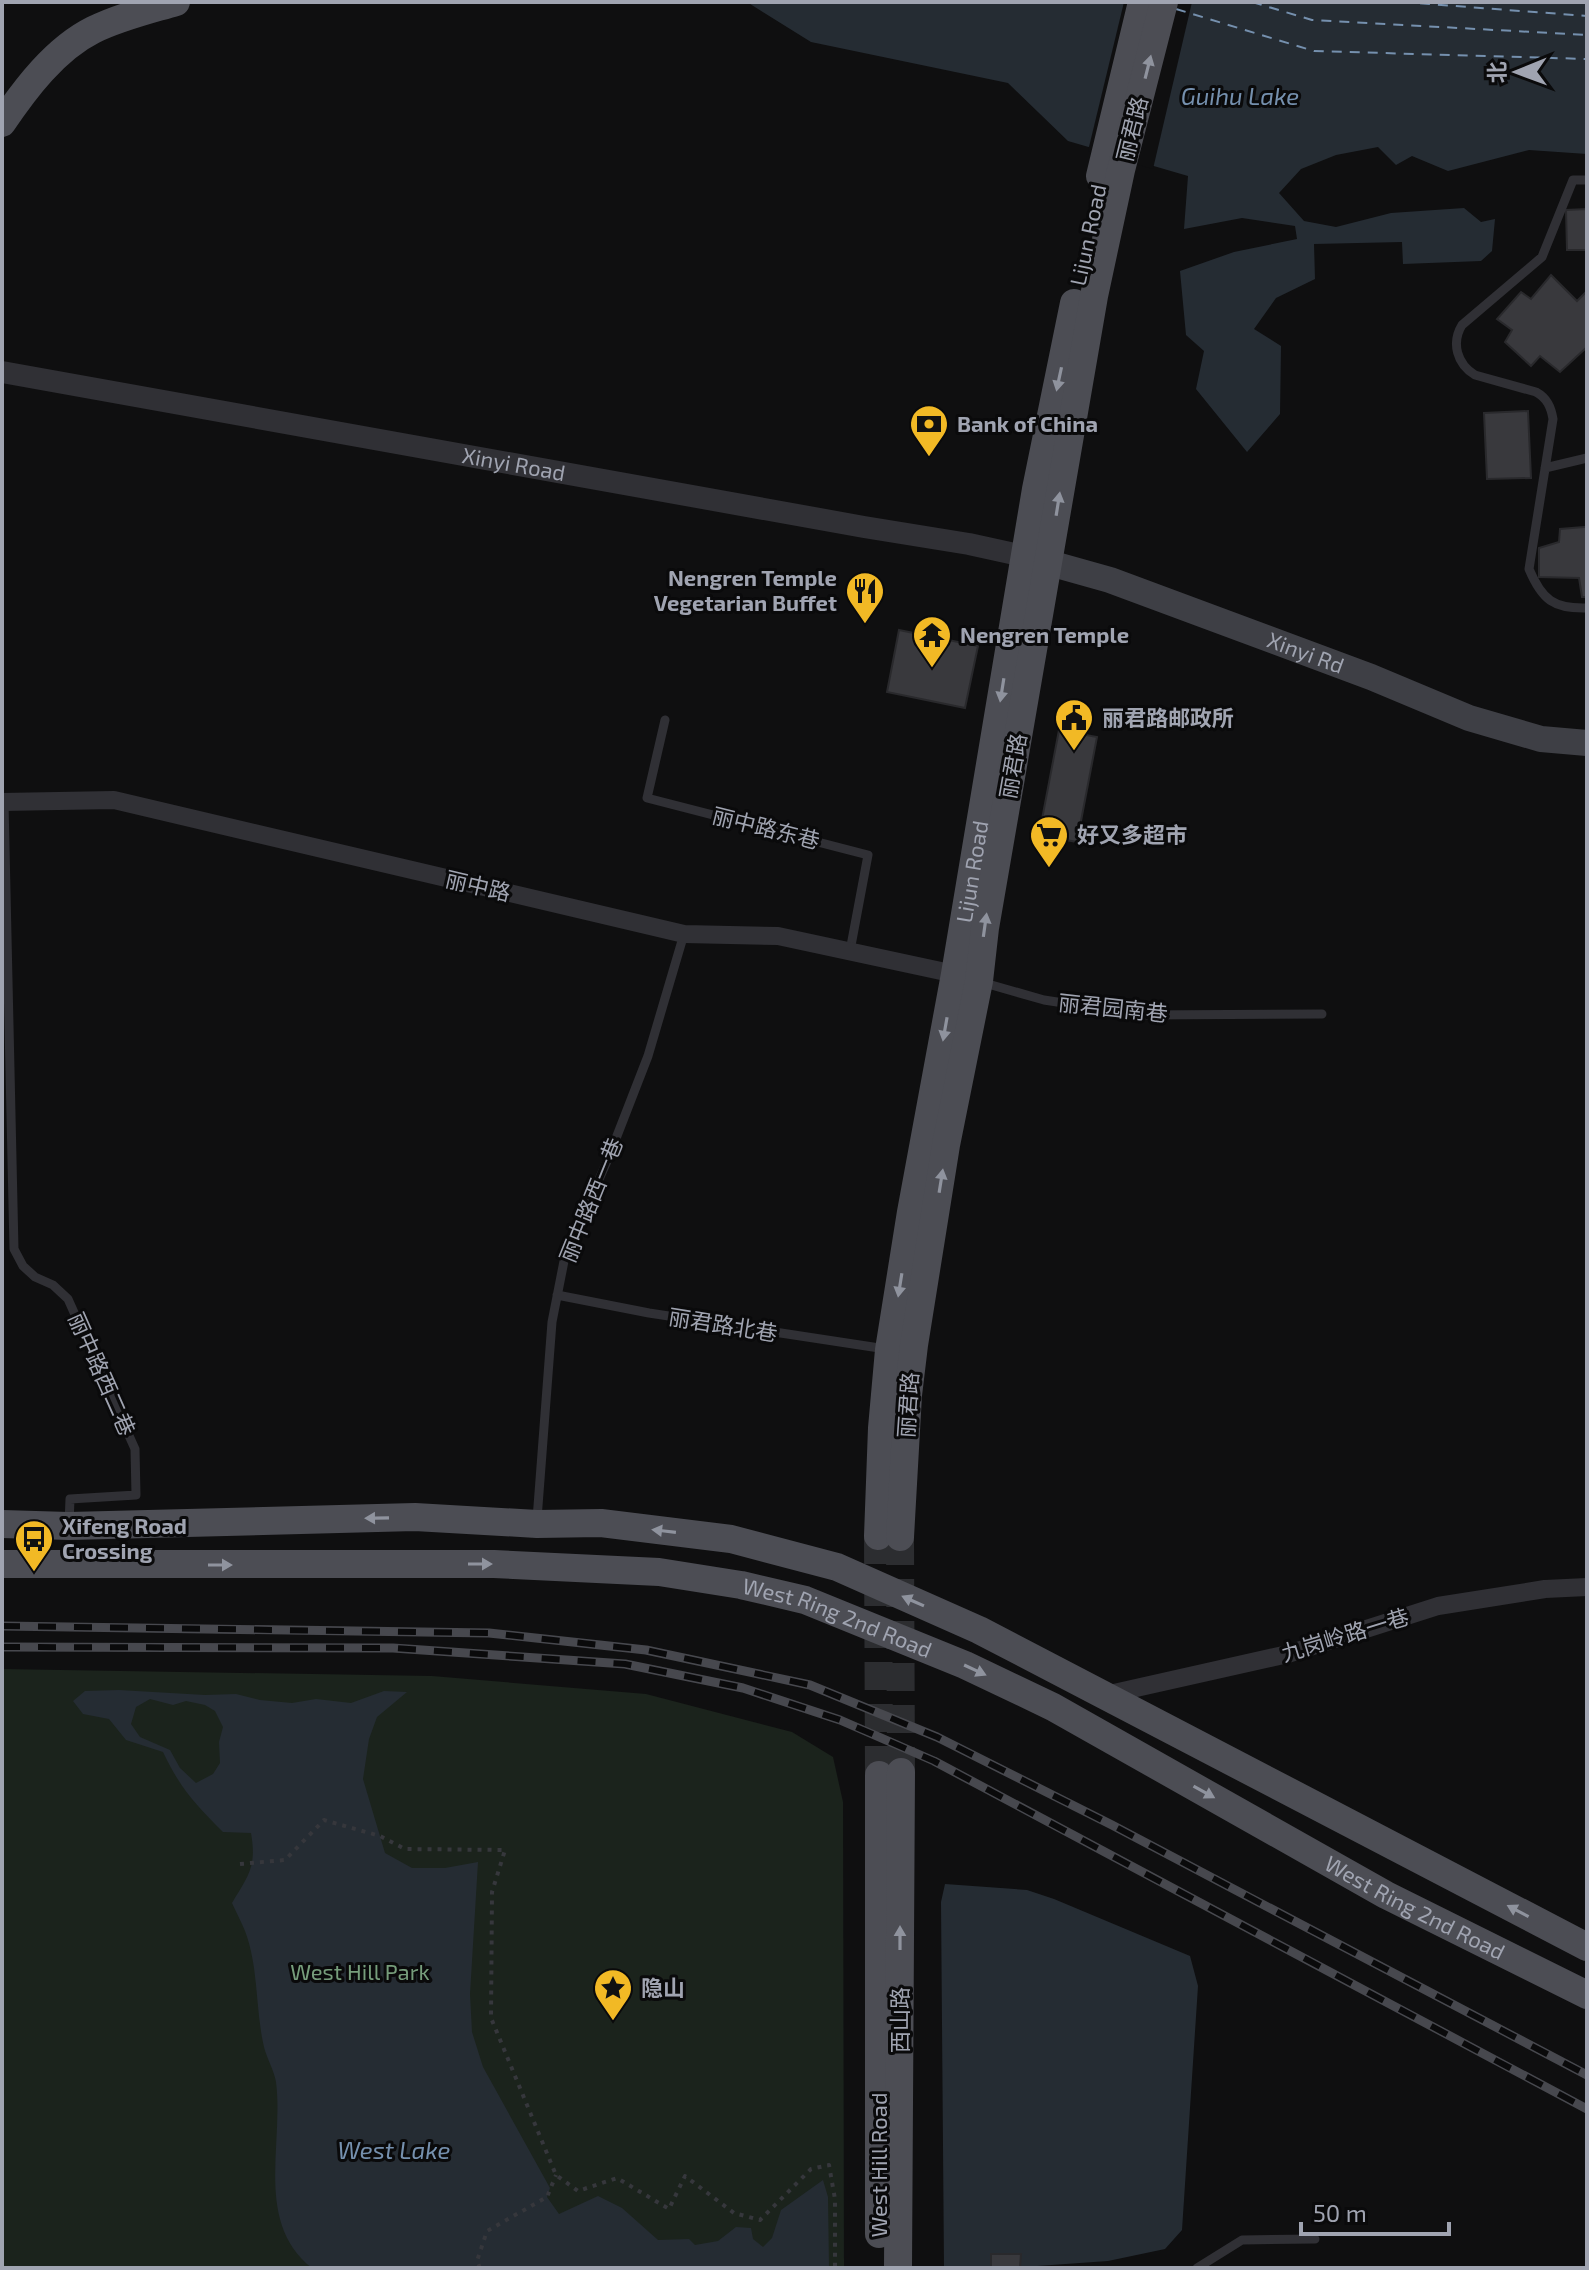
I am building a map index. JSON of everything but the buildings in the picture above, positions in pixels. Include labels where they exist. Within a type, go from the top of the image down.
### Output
[{"type":"main road","points":[[2,123],[26,89],[53,60],[92,31],[176,2]]},
{"type":"main road","points":[[1112,168],[1142,2]]},
{"type":"main road","name":"丽君路","points":[[1112,168],[1164,2]]},
{"type":"main road","name":"Lijun Road","points":[[889,1536],[882,1428],[889,1350],[911,1212],[967,978],[1036,560],[1039,473],[1112,168]]},
{"type":"main road","name":"Xinyi Rd","points":[[1036,560],[1110,580],[1371,677],[1469,718],[1541,739],[1587,743]]},
{"type":"main road","name":"丽君路","points":[[889,1536],[967,978]]},
{"type":"main road","name":"West Ring 2nd Road","points":[[2,1524],[69,1526],[415,1517],[537,1524],[601,1523],[731,1539],[837,1567],[979,1630],[1587,1947]]},
{"type":"main road","name":"West Ring 2nd Road","points":[[2,1564],[509,1564],[659,1572],[741,1585],[805,1600],[965,1665],[1053,1707],[1386,1895],[1587,1995]]},
{"type":"main road","name":"West Hill Road","points":[[879,2268],[890,1773]]},
{"type":"main road","name":"西山路","points":[[890,1773],[898,2268]]},
{"type":"street","name":"Xinyi Road","points":[[2,372],[969,544],[1036,560]]},
{"type":"street","name":"丽中路","points":[[3,802],[114,800],[684,934],[778,936],[967,978]]},
{"type":"street","name":"九岗岭路一巷","points":[[1105,1695],[1288,1654],[1438,1606],[1545,1589],[1587,1587]]},
{"type":"lane","points":[[1587,180],[1573,180],[1542,257],[1462,325],[1457,337],[1459,357],[1468,371],[1536,392],[1546,401],[1553,419],[1529,569],[1547,599],[1558,606],[1587,608]]},
{"type":"lane","points":[[1545,468],[1587,458]]},
{"type":"lane","name":"丽中路东巷","points":[[665,720],[647,798],[868,855],[850,951]]},
{"type":"lane","name":"丽中路西二巷","points":[[3,802],[14,1249],[23,1266],[35,1277],[53,1285],[68,1299],[135,1449],[136,1495],[70,1499],[69,1526]]},
{"type":"lane","name":"丽中路西一巷","points":[[537,1524],[552,1322],[565,1256],[608,1159],[648,1056],[684,934]]},
{"type":"lane","name":"丽君园南巷","points":[[967,978],[1044,1000],[1142,1015],[1322,1014]]},
{"type":"lane","name":"丽君路北巷","points":[[557,1295],[649,1313],[889,1350]]},
{"type":"lane","points":[[1197,2268],[1242,2240],[1315,2239]]},
{"type":"path","points":[[240,1864],[285,1860],[324,1820],[380,1836],[405,1849],[505,1850],[492,1892],[491,2018],[556,2175],[578,2191],[617,2178],[669,2209],[685,2176],[734,2213],[760,2220],[811,2169],[829,2165],[835,2199],[835,2268]]},
{"type":"path","points":[[480,2268],[477,2261],[487,2231],[547,2197],[556,2175]]},
{"type":"green space","name":"West Hill Park","points":[[2,1669],[432,1676],[646,1694],[792,1732],[833,1757],[843,1802],[844,2268],[2,2268]]},
{"type":"water","name":"Guihu Lake","points":[[747,2],[1587,2],[1587,154],[1529,150],[1448,171],[1412,156],[1396,165],[1378,147],[1336,155],[1301,169],[1279,193],[1304,221],[1336,227],[1391,213],[1464,208],[1481,222],[1495,219],[1492,251],[1481,261],[1403,264],[1402,242],[1314,244],[1315,279],[1276,298],[1254,329],[1281,346],[1280,414],[1247,452],[1196,389],[1204,351],[1186,335],[1180,271],[1234,252],[1297,239],[1295,226],[1242,218],[1184,229],[1188,176],[1068,141],[1008,83],[811,42]]},
{"type":"water","name":"West Lake","points":[[85,1691],[236,1694],[292,1703],[316,1699],[351,1703],[384,1691],[407,1692],[377,1717],[369,1739],[363,1779],[385,1853],[412,1868],[445,1868],[478,1862],[470,1994],[472,2032],[483,2067],[550,2188],[547,2197],[559,2214],[598,2196],[622,2208],[658,2240],[689,2239],[695,2245],[718,2241],[736,2227],[751,2228],[753,2239],[763,2247],[772,2238],[781,2210],[823,2180],[828,2197],[829,2268],[312,2268],[294,2249],[283,2228],[277,2206],[276,2082],[261,2033],[249,1945],[232,1903],[252,1863],[251,1833],[223,1832],[189,1795],[163,1752],[126,1740],[109,1719],[83,1714],[73,1701]],"holes":[[[150,1699],[173,1705],[186,1701],[205,1705],[215,1711],[223,1727],[219,1742],[220,1763],[213,1774],[196,1783],[180,1768],[170,1750],[140,1737],[131,1724],[136,1707]]]},
{"type":"water","points":[[945,1884],[1027,1890],[1190,1956],[1198,1986],[1182,2230],[1165,2249],[1108,2261],[1007,2268],[944,2268],[941,1902]]},
{"type":"pier","points":[[1124,2],[1192,2],[1153,169],[1088,151]]},
{"type":"ferry route","points":[[1252,2],[1312,20],[1587,35]]},
{"type":"ferry route","points":[[1402,2],[1587,16]]},
{"type":"ferry route","points":[[1176,9],[1314,51],[1587,59]]},
{"type":"tunnel","points":[[878,1536],[879,1775]]},
{"type":"tunnel","points":[[900,1537],[901,1772]]},
{"type":"railway","points":[[2,1626],[489,1633],[646,1650],[810,1685],[937,1737],[1112,1825],[1587,2075]]},
{"type":"railway","points":[[2,1647],[393,1648],[625,1664],[743,1688],[840,1720],[934,1761],[1587,2109]]},
{"type":"place","name":"Bank of China","points":[[929,458]]},
{"type":"place","name":"Nengren Temple Vegetarian Buffet","points":[[865,625]]},
{"type":"place","name":"Nengren Temple","points":[[932,669]]},
{"type":"place","name":"丽君路邮政所","points":[[1074,752]]},
{"type":"place","name":"好又多超市","points":[[1049,869]]},
{"type":"place","name":"Xifeng Road Crossing","points":[[34,1573]]},
{"type":"place","name":"隐山","points":[[613,2022]]}]
